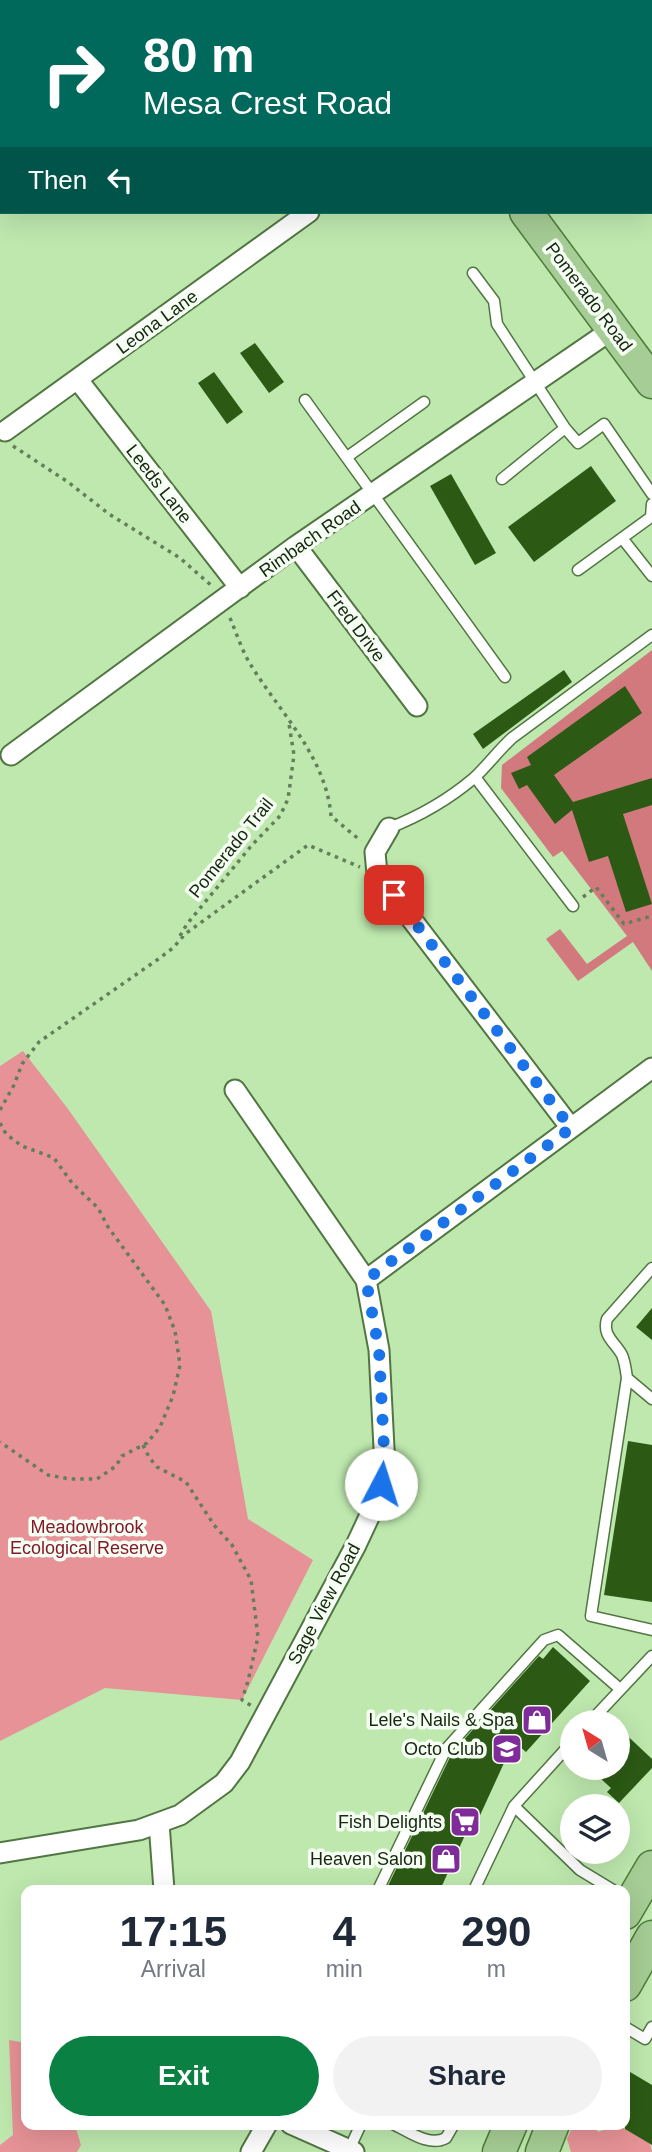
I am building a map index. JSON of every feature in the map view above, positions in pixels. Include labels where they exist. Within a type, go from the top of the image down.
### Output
[{"type":"main road","name":"Pomerado Road","points":[[527,214],[652,382]]},
{"type":"main road","points":[[630,1893],[652,1867]]},
{"type":"main road","points":[[630,1975],[652,1937]]},
{"type":"main road","points":[[499,2152],[508,2130]]},
{"type":"main road","points":[[542,2152],[551,2130]]},
{"type":"street","name":"Leona Lane","points":[[5,431],[306,214]]},
{"type":"street","name":"Rimbach Road","points":[[11,755],[296,546],[613,329]]},
{"type":"street","name":"Leeds Lane","points":[[78,380],[240,588]]},
{"type":"street","name":"Fred Drive","points":[[296,546],[417,706]]},
{"type":"street","points":[[389,828],[374,852],[377,874],[571,1128]]},
{"type":"street","points":[[366,1280],[652,1068]]},
{"type":"street","name":"Sage View Road","points":[[0,1853],[139,1830],[159,1824],[180,1815],[224,1783],[240,1762],[266,1714],[377,1500],[385,1468],[379,1350],[366,1280],[234,1090]]},
{"type":"street","points":[[159,1824],[164,1885]]},
{"type":"street","points":[[251,2152],[264,2130]]},
{"type":"street","points":[[304,2130],[350,2151]]},
{"type":"lane","points":[[473,273],[494,301],[497,324],[565,428],[578,443],[604,424],[652,494]]},
{"type":"lane","points":[[305,400],[505,677]]},
{"type":"lane","points":[[347,457],[424,401]]},
{"type":"lane","points":[[502,479],[565,428]]},
{"type":"lane","points":[[578,570],[651,517],[652,503]]},
{"type":"lane","points":[[622,538],[652,576]]},
{"type":"lane","points":[[389,828],[415,818],[475,777],[512,738],[652,635]]},
{"type":"lane","points":[[475,777],[572,905]]},
{"type":"lane","points":[[652,1268],[607,1319],[604,1327],[606,1334],[622,1355],[627,1378],[590,1615],[652,1630]]},
{"type":"lane","points":[[627,1378],[652,1399]]},
{"type":"lane","points":[[380,1885],[446,1749],[544,1640],[558,1635],[620,1689]]},
{"type":"lane","points":[[601,1710],[652,1656]]},
{"type":"lane","points":[[476,1885],[514,1806],[560,1755]]},
{"type":"lane","points":[[514,1806],[580,1870],[602,1885]]},
{"type":"lane","points":[[630,2030],[648,2041],[652,2026]]},
{"type":"lane","points":[[350,2151],[359,2130]]},
{"type":"lane","points":[[405,2130],[427,2141],[446,2138],[451,2130]]},
{"type":"path","name":"Pomerado Trail","points":[[176,944],[187,924],[252,845],[280,816],[288,799],[294,755],[289,722]]},
{"type":"path","points":[[0,1110],[22,1064],[39,1042],[157,960],[185,934],[308,845],[377,874]]},
{"type":"path","points":[[572,905],[596,887],[624,924],[652,916]]},
{"type":"path","points":[[0,1124],[6,1134],[22,1146],[54,1158],[72,1183],[98,1208],[108,1227],[165,1305],[175,1331],[180,1365],[173,1396],[160,1427],[143,1445],[122,1456],[116,1466],[97,1479],[70,1479],[48,1475],[0,1442]]},
{"type":"path","points":[[143,1445],[157,1466],[186,1482],[214,1525],[232,1545],[251,1580],[258,1636],[242,1700],[266,1714]]},
{"type":"green space","name":"Meadowbrook Ecological Reserve","points":[[23,1051],[68,1109],[211,1311],[248,1519],[313,1560],[242,1700],[105,1688],[0,1741],[0,1066]]},
{"type":"green space","points":[[9,2040],[21,2042],[21,2130],[76,2130],[81,2145],[77,2152],[0,2152],[0,2145],[13,2135]]},
{"type":"green space","points":[[571,2130],[627,2130],[650,2143],[652,2152],[571,2152],[567,2139]]},
{"type":"shaded area","points":[[652,650],[652,971],[633,942],[578,981],[546,939],[560,929],[587,964],[627,936],[562,851],[553,857],[501,788],[502,765]]},
{"type":"building","points":[[255,343],[284,382],[269,393],[240,353]]},
{"type":"building","points":[[214,372],[243,412],[227,424],[198,383]]},
{"type":"building","points":[[591,466],[616,501],[534,562],[508,527]]},
{"type":"building","points":[[451,474],[496,553],[475,565],[430,486]]},
{"type":"building","points":[[564,670],[572,682],[483,749],[473,734]]},
{"type":"building","points":[[625,686],[642,713],[554,775],[573,802],[652,778],[652,805],[623,814],[652,904],[626,912],[608,856],[589,862],[572,810],[555,824],[527,785],[519,789],[511,773],[531,765],[527,757]]},
{"type":"building","points":[[652,1308],[652,1340],[636,1327]]},
{"type":"building","points":[[628,1441],[652,1445],[652,1602],[604,1595]]},
{"type":"building","points":[[553,1647],[590,1681],[564,1710],[560,1710],[560,1714],[526,1752],[519,1746],[504,1763],[471,1835],[466,1833],[442,1885],[388,1885],[452,1753],[539,1656],[543,1659]]},
{"type":"building","points":[[630,1738],[652,1759],[652,1768],[627,1794],[609,1794],[607,1792],[611,1788],[602,1780],[630,1780]]},
{"type":"building","points":[[630,2072],[652,2085],[652,2145],[627,2130],[630,2130]]},
{"type":"place","name":"Lele's Nails & Spa","points":[[537,1720]]},
{"type":"place","name":"Octo Club","points":[[507,1749]]},
{"type":"place","name":"Fish Delights","points":[[465,1822]]},
{"type":"place","name":"Heaven Salon","points":[[446,1859]]},
{"type":"route","points":[[381,1484],[385,1468],[379,1350],[366,1280],[571,1128],[394,895]]}]
